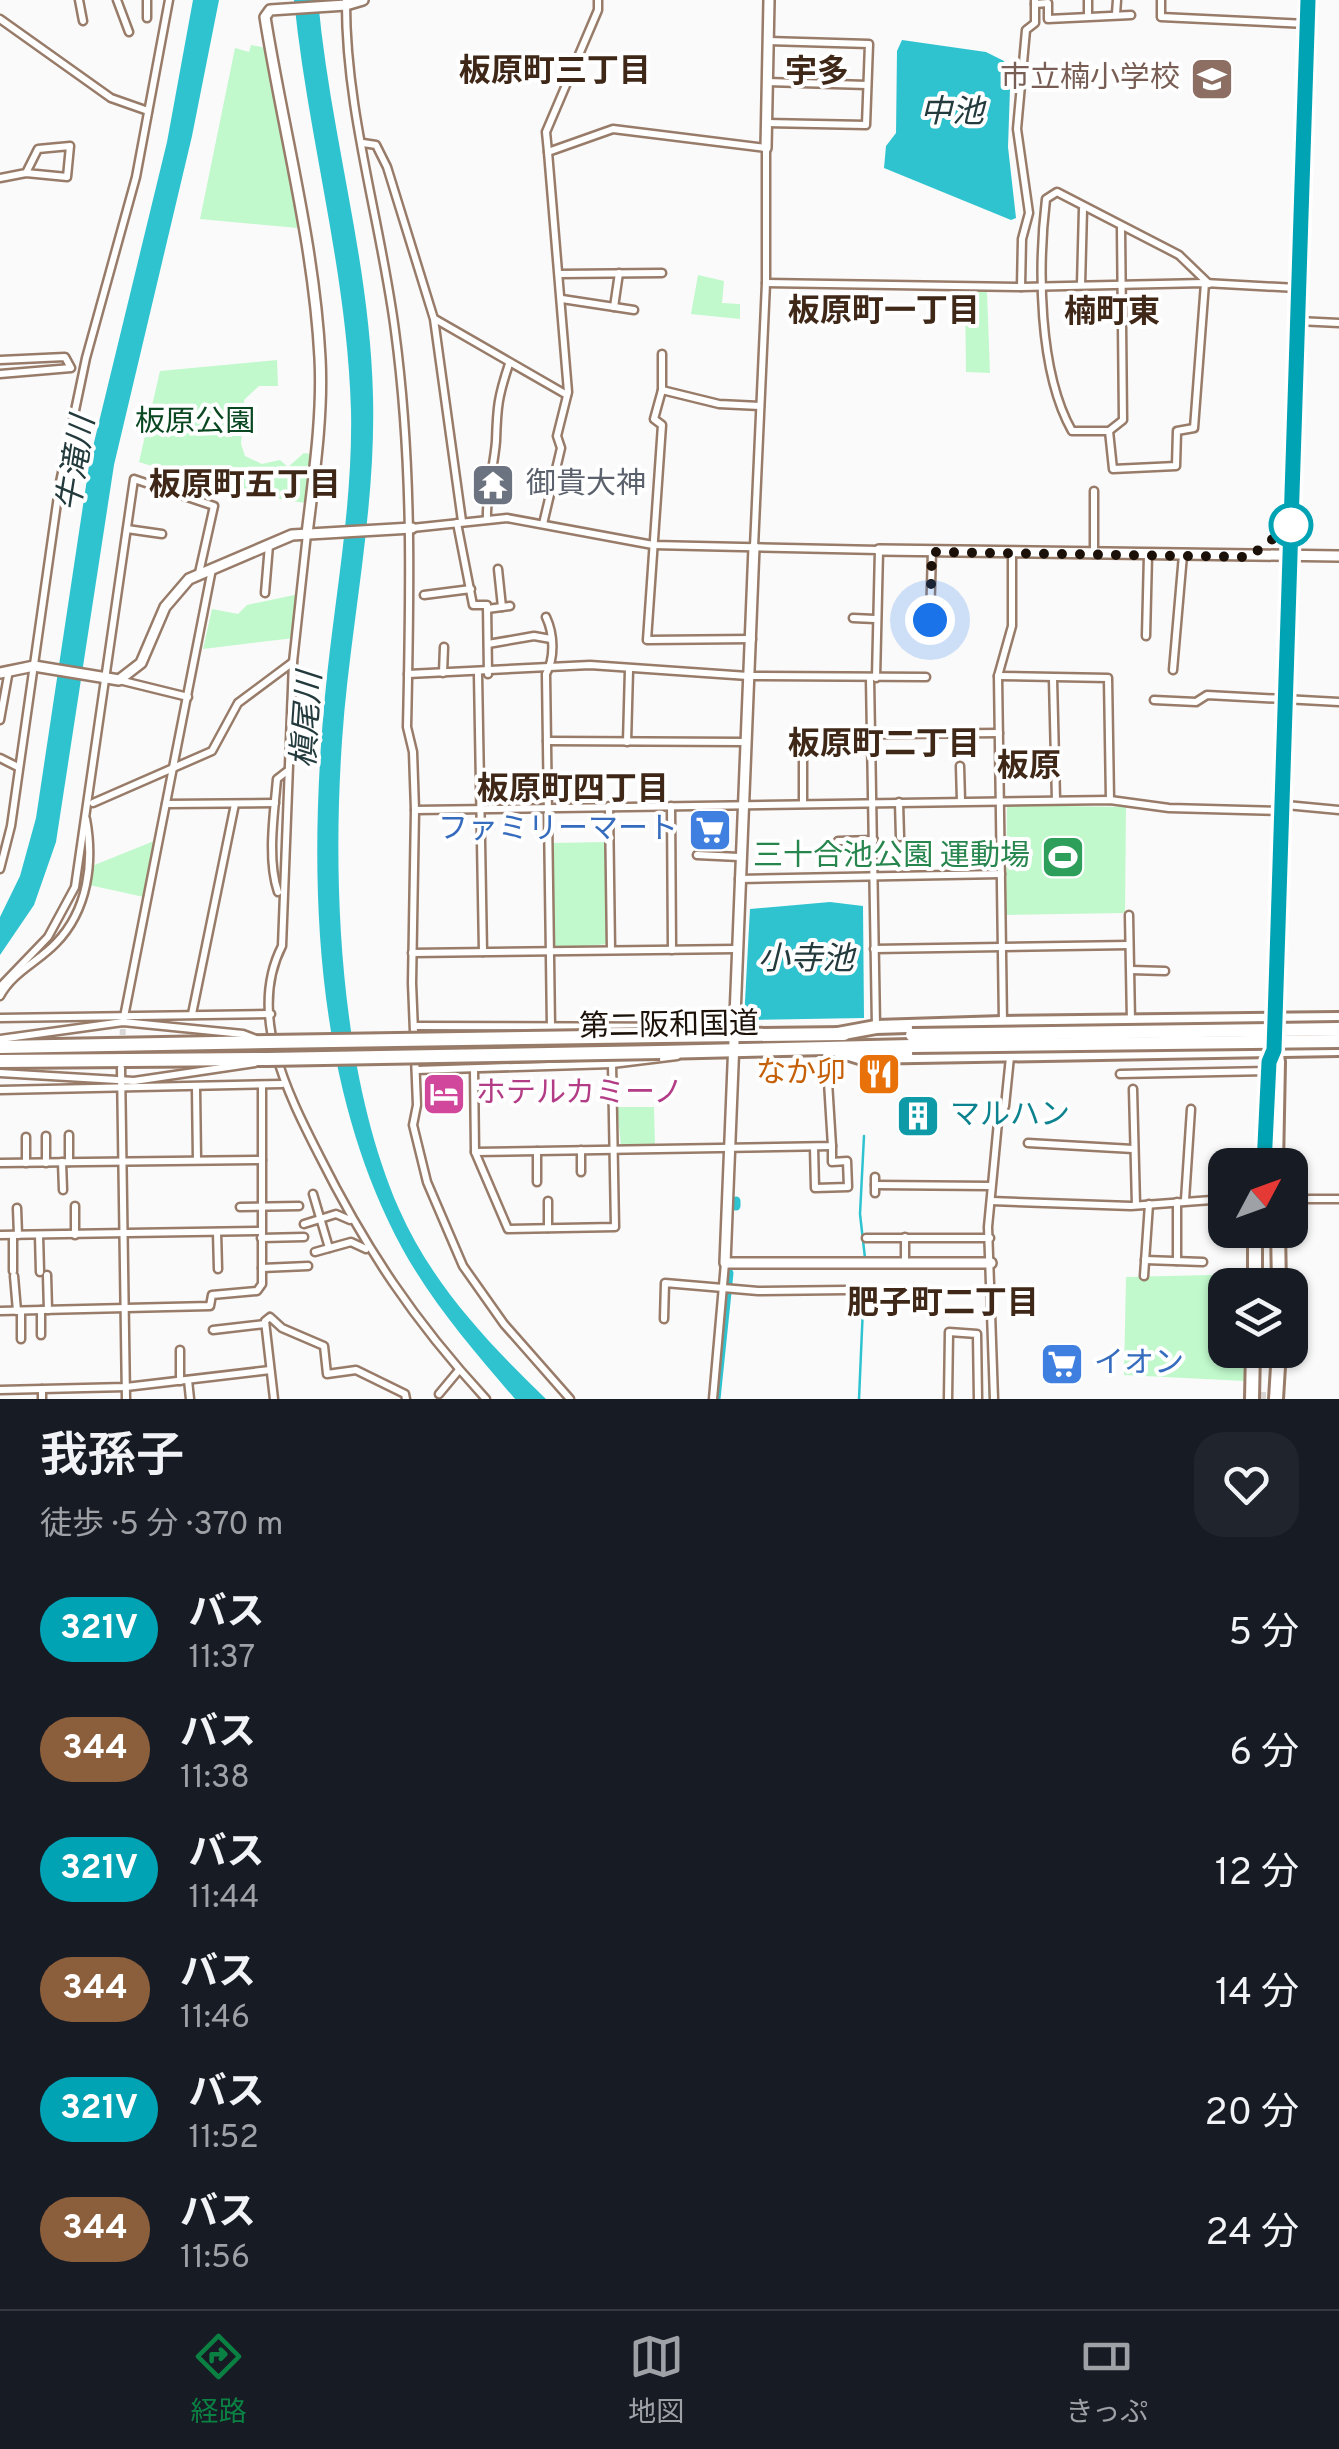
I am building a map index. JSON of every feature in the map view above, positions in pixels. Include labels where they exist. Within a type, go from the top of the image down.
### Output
[{"type":"highway","points":[[1265,1148],[1274,1019]]},
{"type":"highway","name":"第二阪和国道","points":[[838,1034],[876,1026],[1339,1019]]},
{"type":"highway","name":"第二阪和国道","points":[[0,1061],[732,1053],[912,1041],[1339,1030]]},
{"type":"highway","name":"第二阪和国道","points":[[0,1047],[838,1034],[912,1041],[1339,1041]]},
{"type":"highway","points":[[828,1048],[859,1057],[1339,1049]]},
{"type":"highway","points":[[1274,1050],[1278,1062],[1276,1148]]},
{"type":"highway","points":[[1257,1368],[1264,1395]]},
{"type":"highway","points":[[1262,1368],[1264,1395]]},
{"type":"highway","points":[[1264,1395],[1268,1368]]},
{"type":"highway","points":[[1264,1395],[1273,1368]]},
{"type":"main road","points":[[1274,1019],[1308,0]]},
{"type":"street","points":[[79,0],[83,22]]},
{"type":"street","points":[[117,0],[129,32]]},
{"type":"street","points":[[147,0],[148,18]]},
{"type":"street","points":[[0,869],[37,666],[60,482],[86,358],[136,177],[169,0]]},
{"type":"street","points":[[363,0],[270,10],[266,20],[314,291],[320,360],[320,414],[293,662],[280,898],[282,946],[272,964],[271,1014],[282,1084],[367,1249],[405,1305],[486,1399]]},
{"type":"street","points":[[543,524],[568,396],[546,132],[598,10],[598,0]]},
{"type":"street","points":[[712,1399],[728,1288],[725,1263],[732,1035],[766,283],[770,0]]},
{"type":"street","points":[[1088,0],[1088,15]]},
{"type":"street","points":[[1116,14],[1117,0]]},
{"type":"street","points":[[1161,0],[1161,17],[1308,24]]},
{"type":"street","points":[[1021,287],[1022,239],[1030,213],[1018,130],[1026,30],[1034,23],[1035,2],[1048,3],[1048,19],[1130,15]]},
{"type":"street","points":[[344,4],[396,332],[412,528],[407,728],[413,752],[415,810],[413,1125],[446,1231],[486,1301],[570,1399]]},
{"type":"street","points":[[0,19],[111,98],[148,111]]},
{"type":"street","points":[[766,123],[866,124],[869,44],[768,41]]},
{"type":"street","points":[[768,82],[868,85]]},
{"type":"street","points":[[548,152],[613,129],[766,148]]},
{"type":"street","points":[[363,142],[376,145],[387,167],[434,319],[473,605],[488,609],[506,607],[498,569]]},
{"type":"street","points":[[0,178],[26,173],[67,177],[70,146],[38,149],[26,173]]},
{"type":"street","points":[[1109,431],[1113,468],[1176,466],[1176,431],[1194,428],[1207,284],[1179,255],[1057,192],[1046,199],[1043,287],[1056,385],[1070,429],[1109,431],[1123,420],[1121,228]]},
{"type":"street","points":[[1082,285],[1080,210],[1084,208]]},
{"type":"street","points":[[559,274],[662,272]]},
{"type":"street","points":[[614,307],[619,273]]},
{"type":"street","points":[[766,283],[1021,287],[1207,284],[1297,288]]},
{"type":"street","points":[[562,299],[634,310]]},
{"type":"street","points":[[434,319],[568,396]]},
{"type":"street","points":[[1298,321],[1339,323]]},
{"type":"street","points":[[662,354],[662,390],[654,419],[662,425],[647,640],[752,639]]},
{"type":"street","points":[[0,360],[71,360],[67,371],[0,374]]},
{"type":"street","points":[[486,520],[486,490],[496,440],[494,415],[509,364]]},
{"type":"street","points":[[662,390],[718,404],[760,406]]},
{"type":"street","points":[[0,987],[48,937],[70,900],[79,868],[98,680],[134,479],[214,506],[199,574]]},
{"type":"street","points":[[1094,491],[1098,504],[1094,554]]},
{"type":"street","points":[[118,680],[141,663],[176,590],[199,574],[268,543],[320,532],[486,520],[543,524],[653,545],[1339,556]]},
{"type":"street","points":[[127,529],[162,534]]},
{"type":"street","points":[[263,588],[268,543]]},
{"type":"street","points":[[876,1026],[872,734],[879,550]]},
{"type":"street","points":[[930,620],[932,552]]},
{"type":"street","points":[[1003,1023],[998,676],[1012,626],[1012,553]]},
{"type":"street","points":[[1146,636],[1148,555]]},
{"type":"street","points":[[1171,665],[1175,596],[1183,555]]},
{"type":"street","points":[[123,1018],[212,568]]},
{"type":"street","points":[[424,595],[471,589]]},
{"type":"street","points":[[488,609],[488,674]]},
{"type":"street","points":[[546,617],[552,639],[547,741],[551,1028]]},
{"type":"street","points":[[853,618],[875,619]]},
{"type":"street","points":[[488,644],[534,636],[552,639]]},
{"type":"street","points":[[443,673],[444,647]]},
{"type":"street","points":[[93,803],[212,751],[238,703],[293,662]]},
{"type":"street","points":[[0,720],[5,671],[37,666],[188,697]]},
{"type":"street","points":[[408,674],[488,674],[590,666],[748,676],[926,677]]},
{"type":"street","points":[[627,742],[628,670]]},
{"type":"street","points":[[478,674],[482,952]]},
{"type":"street","points":[[998,676],[1108,678],[1110,800]]},
{"type":"street","points":[[1054,678],[1056,800]]},
{"type":"street","points":[[1154,700],[1196,702],[1208,695],[1339,702]]},
{"type":"street","points":[[803,803],[803,735],[999,733]]},
{"type":"street","points":[[547,741],[745,742]]},
{"type":"street","points":[[0,758],[18,767]]},
{"type":"street","points":[[960,766],[961,801]]},
{"type":"street","points":[[280,898],[274,879],[275,803],[277,779],[286,772]]},
{"type":"street","points":[[415,810],[1056,800],[1281,811],[1286,804],[1339,810]]},
{"type":"street","points":[[899,802],[900,837]]},
{"type":"street","points":[[166,804],[275,803]]},
{"type":"street","points":[[192,1014],[234,804]]},
{"type":"street","points":[[671,805],[672,950]]},
{"type":"street","points":[[609,806],[611,950]]},
{"type":"street","points":[[0,996],[12,980],[56,943],[82,901],[90,866],[85,812]]},
{"type":"street","points":[[838,841],[874,840]]},
{"type":"street","points":[[697,855],[739,857]]},
{"type":"street","points":[[738,878],[1001,874]]},
{"type":"street","points":[[1130,914],[1131,1022]]},
{"type":"street","points":[[874,948],[1130,945]]},
{"type":"street","points":[[412,953],[736,949]]},
{"type":"street","points":[[1131,970],[1165,971]]},
{"type":"street","points":[[0,1018],[271,1014]]},
{"type":"street","points":[[0,1039],[123,1018],[243,1034],[265,1042]]},
{"type":"street","points":[[415,1026],[727,1026],[732,1035]]},
{"type":"street","points":[[814,1147],[815,1188],[848,1188],[847,1161],[832,1162],[828,1048]]},
{"type":"street","points":[[416,1070],[612,1064],[670,1060],[682,1052]]},
{"type":"street","points":[[994,1399],[991,1186],[1010,1057]]},
{"type":"street","points":[[0,1090],[122,1084],[243,1068],[266,1059]]},
{"type":"street","points":[[474,1070],[476,1152],[508,1228],[615,1228],[612,1064]]},
{"type":"street","points":[[122,1068],[126,1399]]},
{"type":"street","points":[[1120,1074],[1269,1071]]},
{"type":"street","points":[[0,1073],[196,1088],[282,1084]]},
{"type":"street","points":[[0,1311],[210,1306],[212,1295],[256,1291],[262,1284],[262,1086]]},
{"type":"street","points":[[196,1088],[197,1160]]},
{"type":"street","points":[[1133,1089],[1136,1204]]},
{"type":"street","points":[[1177,1261],[1191,1109]]},
{"type":"street","points":[[63,1190],[68,1135]]},
{"type":"street","points":[[26,1136],[26,1163]]},
{"type":"street","points":[[46,1136],[46,1162]]},
{"type":"street","points":[[1028,1142],[1095,1142],[1133,1148]]},
{"type":"street","points":[[476,1152],[832,1146]]},
{"type":"street","points":[[537,1150],[538,1182]]},
{"type":"street","points":[[581,1150],[581,1172]]},
{"type":"street","points":[[0,1164],[262,1160]]},
{"type":"street","points":[[875,1185],[908,1181],[991,1186]]},
{"type":"street","points":[[313,1194],[328,1248]]},
{"type":"street","points":[[991,1201],[1149,1204],[1208,1199]]},
{"type":"street","points":[[1308,1200],[1339,1199]]},
{"type":"street","points":[[548,1201],[548,1228]]},
{"type":"street","points":[[1144,1276],[1149,1204]]},
{"type":"street","points":[[74,1206],[75,1235]]},
{"type":"street","points":[[240,1208],[299,1206]]},
{"type":"street","points":[[17,1208],[14,1274],[21,1339]]},
{"type":"street","points":[[304,1224],[336,1214],[352,1221]]},
{"type":"street","points":[[216,1232],[218,1270]]},
{"type":"street","points":[[0,1235],[216,1232],[304,1236]]},
{"type":"street","points":[[39,1235],[44,1274],[41,1335]]},
{"type":"street","points":[[905,1237],[905,1263]]},
{"type":"street","points":[[866,1238],[990,1238]]},
{"type":"street","points":[[315,1252],[351,1242],[367,1249]]},
{"type":"street","points":[[1145,1260],[1203,1262]]},
{"type":"street","points":[[725,1263],[991,1264]]},
{"type":"street","points":[[262,1268],[308,1266]]},
{"type":"street","points":[[763,1281],[763,1291]]},
{"type":"street","points":[[799,1281],[800,1290]]},
{"type":"street","points":[[664,1319],[660,1307],[665,1283],[683,1288],[847,1290]]},
{"type":"street","points":[[274,1399],[265,1324],[270,1317],[282,1328],[324,1346],[327,1374],[356,1370],[405,1394],[406,1399]]},
{"type":"street","points":[[213,1330],[265,1324]]},
{"type":"street","points":[[948,1399],[949,1332],[977,1334],[978,1399]]},
{"type":"street","points":[[180,1350],[190,1399]]},
{"type":"street","points":[[0,1390],[126,1388],[270,1370]]},
{"type":"street","points":[[438,1394],[459,1370]]},
{"type":"street","points":[[42,1389],[42,1399]]},
{"type":"green space","points":[[251,45],[266,48],[298,228],[200,219],[235,48],[249,52]]},
{"type":"green space","points":[[698,275],[724,281],[722,303],[740,304],[740,319],[691,314]]},
{"type":"green space","points":[[965,291],[987,292],[990,373],[966,372]]},
{"type":"green space","name":"板原公園","points":[[277,360],[278,386],[259,386],[244,400],[241,444],[245,456],[262,464],[280,460],[288,467],[304,453],[310,454],[305,503],[236,492],[139,462],[160,371]]},
{"type":"green space","points":[[299,594],[294,638],[203,649],[212,609],[238,614],[247,605]]},
{"type":"green space","points":[[1007,805],[1126,807],[1125,913],[1006,915]]},
{"type":"green space","points":[[154,841],[144,897],[89,885],[92,866]]},
{"type":"green space","points":[[606,842],[607,944],[557,949],[553,945],[552,843]]},
{"type":"green space","points":[[617,1107],[654,1107],[655,1146],[621,1146]]},
{"type":"green space","points":[[1208,1275],[1208,1368],[1245,1368],[1245,1381],[1124,1375],[1126,1277]]},
{"type":"water","points":[[193,0],[219,0],[192,136],[114,465],[56,842],[34,905],[0,955],[0,917],[20,876],[36,818],[90,459],[167,142]]},
{"type":"water","points":[[294,0],[318,0],[365,296],[373,396],[371,483],[346,698],[339,797],[340,918],[352,1040],[379,1156],[412,1236],[463,1311],[546,1399],[515,1399],[414,1269],[372,1184],[350,1118],[334,1049],[318,907],[317,836],[325,696],[349,482],[351,410],[335,256]]},
{"type":"water","name":"中池","points":[[902,40],[986,52],[1004,61],[1010,89],[1008,147],[1016,218],[1011,220],[884,168],[886,146],[896,133],[897,51]]},
{"type":"water","name":"小寺池","points":[[830,902],[863,906],[864,1018],[744,1020],[750,909]]},
{"type":"waterway","points":[[864,1136],[860,1214],[865,1258]]},
{"type":"waterway","points":[[736,1201],[736,1206]]},
{"type":"waterway","points":[[716,1399],[729,1273]]},
{"type":"waterway","points":[[859,1399],[863,1307]]},
{"type":"waterway","points":[[989,1351],[990,1399]]},
{"type":"tunnel","points":[[122,1062],[123,1022]]},
{"type":"tunnel","points":[[1260,1392],[1260,1399]]},
{"type":"bus line","name":"321V","points":[[1265,1148],[1269,1062],[1274,1050],[1308,0]]},
{"type":"place","name":"市立楠小学校","points":[[1212,79]]},
{"type":"place","name":"御貴大神","points":[[493,485]]},
{"type":"place","name":"ファミリーマート","points":[[710,830]]},
{"type":"place","name":"三十合池公園 運動場","points":[[1063,857]]},
{"type":"place","name":"なか卯","points":[[879,1074]]},
{"type":"place","name":"ホテルカミーノ","points":[[444,1094]]},
{"type":"place","name":"マルハン","points":[[918,1116]]},
{"type":"place","name":"イオン","points":[[1062,1364]]},
{"type":"district","name":"板原町三丁目","points":[[555,73]]},
{"type":"district","name":"宇多","points":[[817,74]]},
{"type":"district","name":"板原町一丁目","points":[[884,313]]},
{"type":"district","name":"楠町東","points":[[1112,314]]},
{"type":"district","name":"板原町五丁目","points":[[245,487]]},
{"type":"district","name":"板原町二丁目","points":[[884,746]]},
{"type":"district","name":"板原","points":[[1029,768]]},
{"type":"district","name":"板原町四丁目","points":[[573,791]]},
{"type":"district","name":"肥子町二丁目","points":[[943,1305]]},
{"type":"route","points":[[930,620],[932,552],[1249,557],[1291,525]]},
{"type":"water label","name":"牛滝川","points":[[78,464]]},
{"type":"water label","name":"槇尾川","points":[[309,720]]}]
